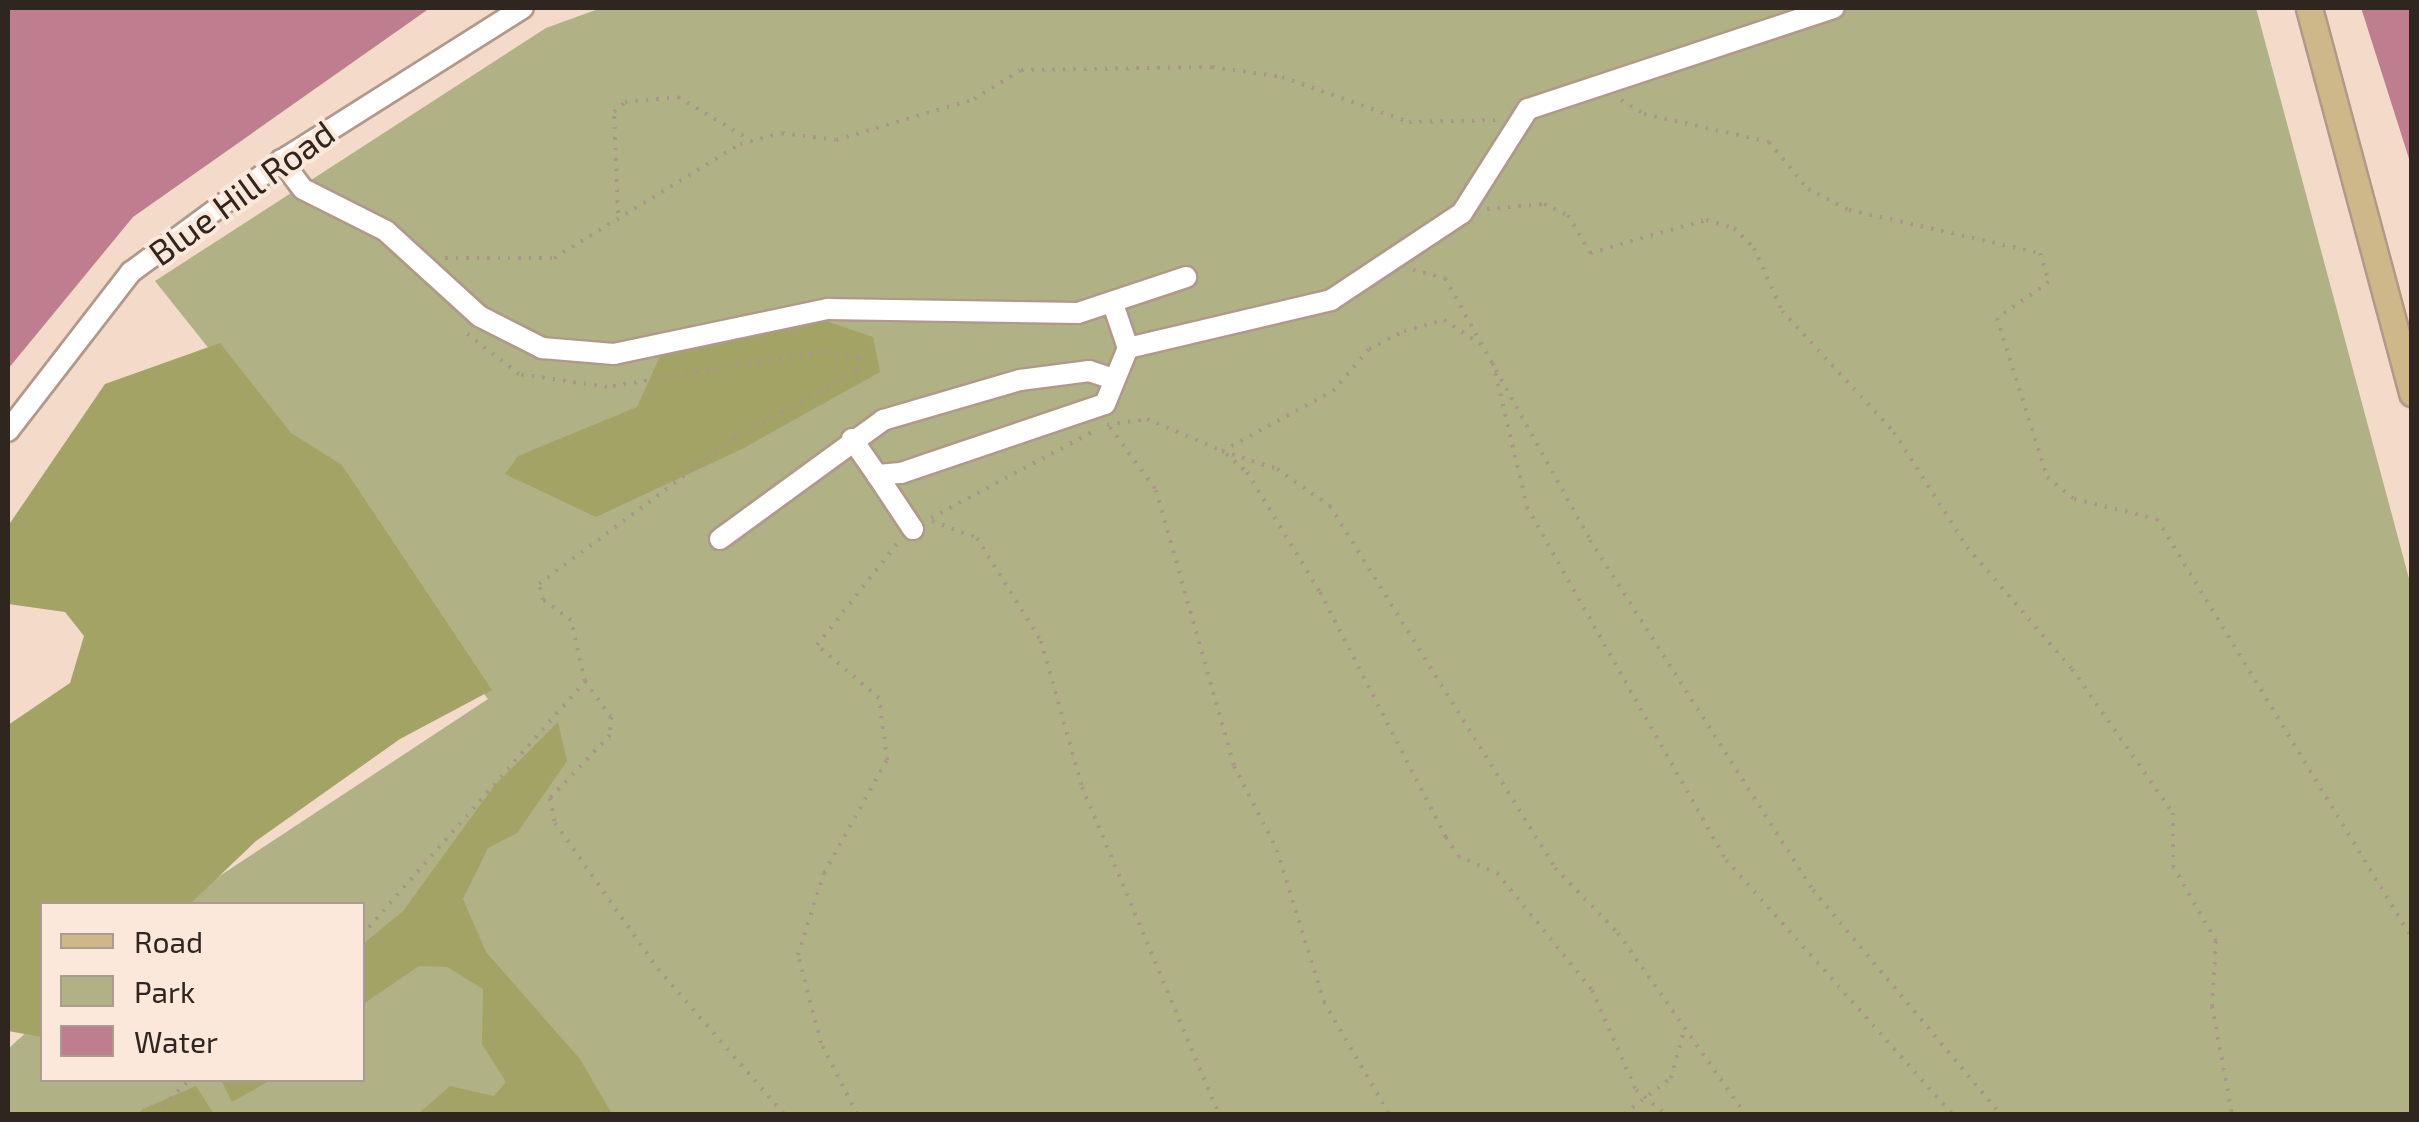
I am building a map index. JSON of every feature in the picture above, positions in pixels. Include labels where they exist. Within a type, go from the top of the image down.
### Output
[{"type":"main road","points":[[2309,8],[2412,393]]},
{"type":"street","name":"Blue Hill Road","points":[[8,430],[132,272],[281,160],[523,8]]},
{"type":"street","points":[[1128,348],[1331,300],[1462,213],[1528,109],[1834,8]]},
{"type":"street","points":[[281,160],[302,189],[386,230],[479,316],[542,348],[614,354],[828,309],[1028,317],[1113,304],[1186,277]]},
{"type":"street","points":[[877,476],[1104,404],[1128,348],[1113,304]]},
{"type":"street","points":[[720,539],[852,440],[927,404],[1020,380],[1089,372],[1113,380]]},
{"type":"street","points":[[852,440],[877,476],[920,524]]},
{"type":"path","points":[[618,216],[614,112],[625,102],[678,97],[750,140]]},
{"type":"path","points":[[1475,212],[1544,204],[1568,215],[1590,253],[1706,220],[1754,248],[1782,311],[1894,432],[1967,546],[2072,669],[2174,813],[2173,866],[2216,941],[2212,1006],[2232,1114]]},
{"type":"path","points":[[1395,270],[1445,278],[1590,540],[1812,890],[2000,1114]]},
{"type":"path","points":[[1222,451],[1333,391],[1369,349],[1404,331],[1444,320],[1486,348]]},
{"type":"path","points":[[1492,358],[1527,508],[1726,860],[1952,1114]]},
{"type":"path","points":[[856,1114],[821,1042],[798,955],[824,873],[888,760],[880,698],[816,645],[920,524],[1021,462],[1108,425],[1147,419],[1277,469],[1330,506],[1555,868],[1618,932],[1745,1114]]},
{"type":"path","points":[[1108,425],[1156,490],[1234,766],[1277,850],[1324,1002],[1389,1114]]},
{"type":"path","points":[[1222,451],[1247,472],[1320,592],[1458,856],[1497,873],[1592,990],[1648,1100],[1666,1114]]},
{"type":"path","points":[[920,524],[976,538],[1040,641],[1082,788],[1218,1114]]},
{"type":"path","points":[[365,932],[585,681],[611,716],[610,735],[550,798],[555,823],[658,969],[784,1114]]},
{"type":"path","points":[[1624,1114],[1648,1100],[1682,1062],[1684,1030]]},
{"type":"path","points":[[155,1114],[188,1082]]},
{"type":"green space","points":[[601,8],[2256,8],[2411,586],[2411,1114],[8,1114],[8,1049],[40,1020],[40,1082],[365,1082],[365,902],[180,902],[488,699],[155,281],[546,28]]},
{"type":"shaded area","points":[[823,320],[873,337],[880,372],[742,449],[596,517],[505,474],[518,456],[637,407],[661,354]]},
{"type":"shaded area","points":[[220,343],[291,433],[342,465],[492,690],[400,739],[256,841],[192,902],[40,902],[40,1037],[8,1031],[8,725],[70,683],[84,636],[65,612],[8,604],[8,526],[105,384]]},
{"type":"shaded area","points":[[558,722],[567,761],[517,833],[488,848],[463,899],[486,952],[580,1059],[612,1114],[418,1114],[450,1086],[494,1096],[506,1082],[482,1044],[483,989],[447,967],[419,966],[365,1003],[365,942],[403,911],[494,786]]},
{"type":"shaded area","points":[[222,1082],[267,1082],[232,1102]]},
{"type":"shaded area","points":[[196,1086],[214,1114],[137,1114],[143,1109]]},
{"type":"water","points":[[8,8],[430,8],[133,217],[8,369]]},
{"type":"water","points":[[2361,8],[2411,8],[2411,165],[2364,17]]}]
